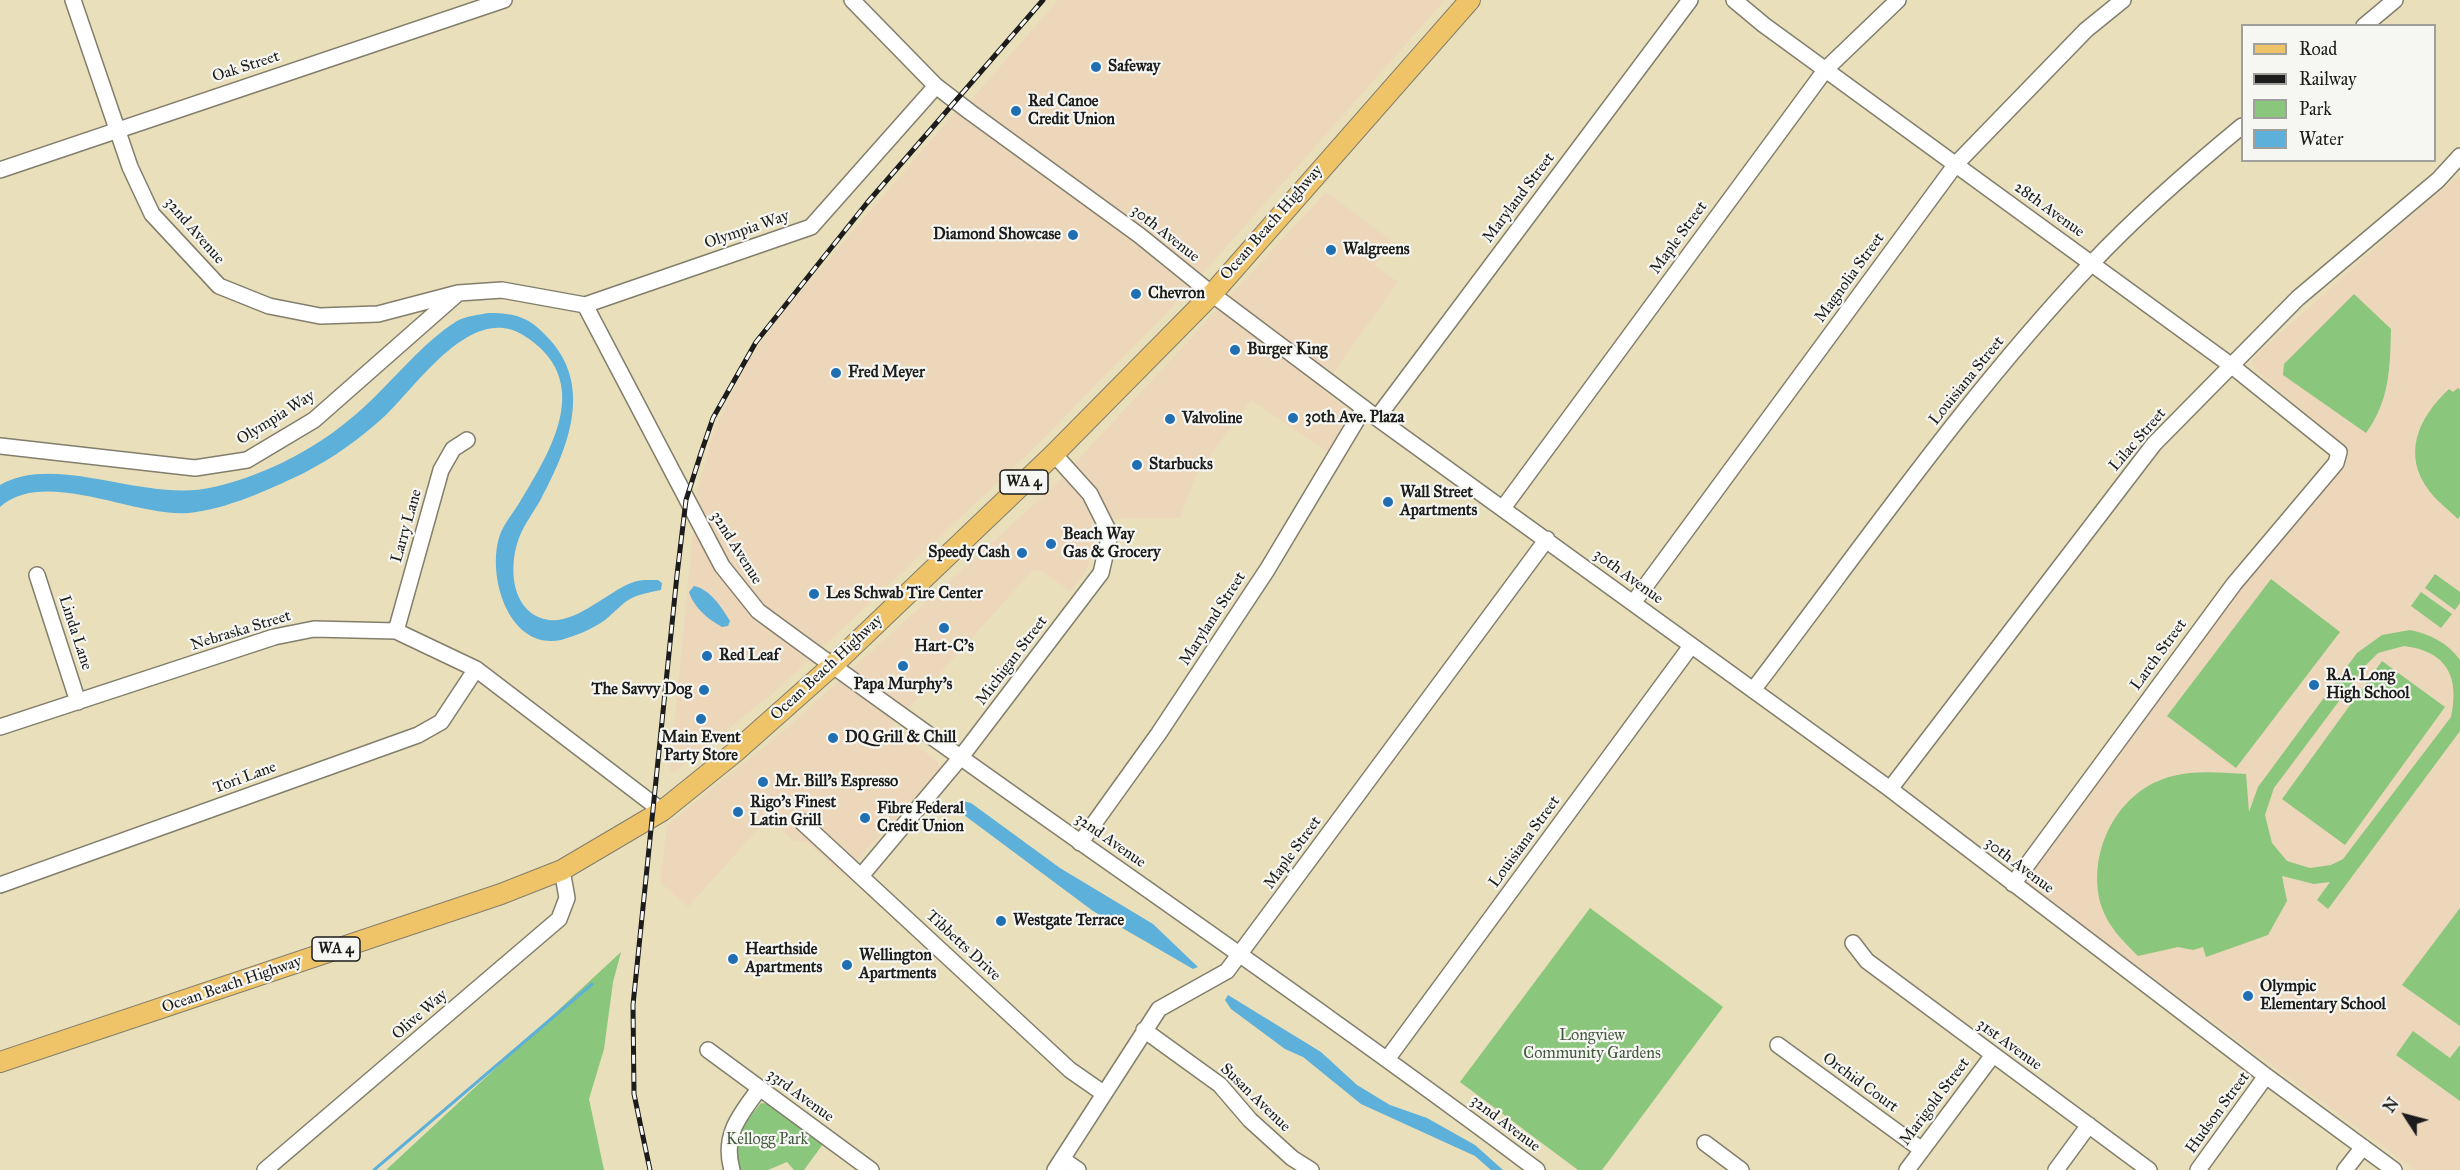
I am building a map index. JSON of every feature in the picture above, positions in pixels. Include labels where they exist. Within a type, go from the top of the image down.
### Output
[{"type":"main road","name":"Ocean Beach Highway","points":[[0,1062],[501,894],[562,870],[662,811],[734,753],[832,666],[1054,454],[1212,294],[1470,0]]},
{"type":"street","name":"32nd Avenue","points":[[74,0],[130,167],[152,214],[219,286],[268,306],[320,316],[378,314],[458,293],[502,290],[585,305],[722,566],[758,611],[1080,843],[1388,1058],[1537,1170]]},
{"type":"street","name":"Oak Street","points":[[0,170],[504,0]]},
{"type":"street","name":"30th Avenue","points":[[852,0],[936,86],[1139,235],[1212,294],[1377,418],[1890,789],[2266,1076],[2394,1170]]},
{"type":"street","name":"Maryland Street","points":[[1377,418],[1690,0]]},
{"type":"street","name":"28th Avenue","points":[[1734,0],[2232,366],[2339,452]]},
{"type":"street","name":"Maple Street","points":[[1503,508],[1826,69],[1898,0]]},
{"type":"street","name":"Magnolia Street","points":[[1634,603],[1956,164],[2086,30],[2123,0]]},
{"type":"street","points":[[2366,24],[2395,0]]},
{"type":"street","name":"Olympia Way","points":[[585,305],[811,227],[936,86]]},
{"type":"street","name":"Louisiana Street","points":[[1754,690],[1992,376],[2092,263],[2170,185],[2241,127]]},
{"type":"street","name":"Lilac Street","points":[[1890,789],[2154,444],[2298,298],[2438,180],[2460,156]]},
{"type":"street","points":[[2438,180],[2460,172]]},
{"type":"street","name":"Olympia Way","points":[[0,446],[195,468],[247,460],[314,420],[458,293]]},
{"type":"street","name":"Maryland Street","points":[[1080,843],[1159,732],[1267,570],[1364,408]]},
{"type":"street","name":"Larry Lane","points":[[396,631],[441,470],[453,449],[467,440]]},
{"type":"street","name":"Larch Street","points":[[2013,884],[2234,584],[2336,463],[2339,452]]},
{"type":"street","name":"Michigan Street","points":[[861,876],[961,757],[1101,573],[1110,534],[1090,494],[1054,454]]},
{"type":"street","name":"Maple Street","points":[[1059,1164],[1159,1009],[1227,971],[1547,539]]},
{"type":"street","name":"Linda Lane","points":[[37,575],[78,702]]},
{"type":"street","name":"Nebraska Street","points":[[0,728],[274,637],[314,629],[396,631],[476,669],[662,811]]},
{"type":"street","name":"Louisiana Street","points":[[1388,1058],[1691,646]]},
{"type":"street","name":"Tori Lane","points":[[0,885],[418,735],[441,722],[476,669]]},
{"type":"street","name":"Tibbetts Drive","points":[[802,822],[1070,1070],[1104,1093]]},
{"type":"street","name":"Olive Way","points":[[265,1170],[560,919],[567,898],[562,870]]},
{"type":"street","name":"31st Avenue","points":[[1853,943],[1867,961],[2149,1170]]},
{"type":"street","name":"Susan Avenue","points":[[1144,1030],[1220,1085],[1250,1120],[1292,1158],[1311,1170]]},
{"type":"street","name":"Orchid Court","points":[[1778,1045],[1922,1150]]},
{"type":"street","name":"33rd Avenue","points":[[708,1050],[871,1170]]},
{"type":"street","name":"Marigold Street","points":[[1907,1170],[1993,1055]]},
{"type":"street","name":"Hudson Street","points":[[2198,1170],[2266,1076]]},
{"type":"street","points":[[732,1170],[728,1143],[731,1130],[759,1089]]},
{"type":"street","points":[[2056,1170],[2089,1125]]},
{"type":"street","points":[[1705,1143],[1741,1170]]},
{"type":"street","points":[[2345,1170],[2363,1147]]},
{"type":"street","points":[[1059,1164],[1078,1170]]},
{"type":"shaded area","points":[[1058,0],[1445,0],[1179,300],[1034,448],[778,689],[673,773],[670,769],[697,491],[715,428],[747,363],[782,313],[952,116],[973,98]]},
{"type":"shaded area","name":"R.A. Long High School","points":[[2460,176],[2460,1170],[2415,1170],[2021,881],[2268,553],[2346,464],[2349,449],[2254,369],[2252,364],[2254,357],[2426,202]]},
{"type":"shaded area","points":[[1326,192],[1391,240],[1374,265],[1398,282],[1321,390],[1350,412],[1328,452],[1251,400],[1196,475],[1180,518],[1091,519],[1095,549],[1085,573],[1070,591],[1040,570],[1031,572],[892,727],[938,762],[940,770],[843,875],[807,842],[793,841],[768,818],[688,907],[660,882],[667,825],[778,736],[1051,489]]},
{"type":"green space","points":[[2354,294],[2391,329],[2389,370],[2384,396],[2374,421],[2366,433],[2283,375],[2284,364]]},
{"type":"green space","points":[[2458,388],[2460,390],[2460,516],[2458,519],[2433,496],[2421,478],[2416,464],[2415,451],[2417,438],[2429,412],[2449,389],[2453,392]]},
{"type":"green space","points":[[2435,574],[2460,592],[2460,603],[2455,610],[2425,588]]},
{"type":"green space","points":[[2271,579],[2340,632],[2236,768],[2167,716]]},
{"type":"green space","points":[[2421,592],[2452,614],[2441,628],[2411,606]]},
{"type":"green space","points":[[2410,630],[2417,632],[2438,640],[2460,660],[2460,731],[2328,909],[2317,900],[2330,882],[2314,884],[2282,876],[2287,901],[2268,935],[2206,957],[2203,947],[2193,950],[2178,947],[2138,956],[2116,933],[2108,920],[2101,905],[2098,885],[2098,864],[2103,844],[2122,809],[2136,794],[2154,783],[2173,776],[2200,772],[2246,774],[2249,812],[2258,787],[2357,653],[2382,635]],"holes":[[[2404,646],[2430,653],[2447,668],[2453,689],[2451,717],[2343,859],[2331,865],[2310,868],[2287,861],[2272,843],[2265,815],[2274,788],[2366,665],[2378,653]]]},
{"type":"green space","points":[[2382,661],[2445,707],[2345,845],[2282,799]]},
{"type":"green space","name":"Longview Community Gardens","points":[[1590,908],[1723,1007],[1602,1170],[1578,1170],[1460,1082]]},
{"type":"green space","points":[[2460,908],[2460,1026],[2402,985]]},
{"type":"green space","points":[[621,952],[613,982],[604,1049],[589,1099],[604,1170],[386,1170]]},
{"type":"green space","points":[[2413,1031],[2450,1058],[2460,1045],[2460,1101],[2396,1055]]},
{"type":"green space","name":"Kellogg Park","points":[[761,1103],[769,1104],[823,1144],[804,1170],[794,1170],[787,1162],[768,1170],[739,1170],[734,1150],[740,1129]]},
{"type":"water","points":[[488,313],[508,314],[523,318],[537,327],[551,341],[564,360],[571,379],[573,399],[567,440],[551,480],[521,533],[516,550],[514,575],[520,599],[536,616],[559,620],[580,612],[634,582],[658,580],[662,583],[661,590],[630,599],[600,623],[578,634],[561,640],[542,640],[527,633],[514,621],[505,605],[499,586],[496,567],[501,532],[543,462],[560,417],[562,394],[558,373],[545,353],[523,335],[504,328],[485,330],[466,338],[447,351],[386,415],[335,455],[302,474],[247,498],[203,511],[168,513],[92,497],[41,492],[19,496],[0,507],[0,485],[23,476],[48,474],[75,476],[160,489],[187,490],[214,487],[255,474],[294,457],[331,434],[375,396],[420,350],[457,321]]},
{"type":"water","points":[[694,586],[705,591],[715,600],[730,621],[728,626],[722,627],[698,608],[689,592]]},
{"type":"water","points":[[963,801],[971,803],[1060,868],[1153,924],[1198,967],[1193,969],[1093,911],[960,812],[958,807]]},
{"type":"water","points":[[1228,995],[1321,1052],[1357,1085],[1390,1105],[1427,1118],[1475,1145],[1503,1170],[1491,1170],[1475,1156],[1361,1104],[1303,1057],[1285,1049],[1231,1009],[1225,1000]]},
{"type":"waterway","points":[[374,1170],[592,984]]},
{"type":"railway","points":[[650,1170],[634,1094],[633,1005],[686,500],[701,453],[713,418],[756,342],[867,203],[1043,0]]},
{"type":"place","name":"Safeway","points":[[1096,67]]},
{"type":"place","name":"Red Canoe Credit Union","points":[[1016,111]]},
{"type":"place","name":"Diamond Showcase","points":[[1073,235]]},
{"type":"place","name":"Walgreens","points":[[1331,250]]},
{"type":"place","name":"Chevron","points":[[1136,294]]},
{"type":"place","name":"Burger King","points":[[1235,350]]},
{"type":"place","name":"Fred Meyer","points":[[836,373]]},
{"type":"place","name":"30th Ave. Plaza","points":[[1293,418]]},
{"type":"place","name":"Valvoline","points":[[1170,419]]},
{"type":"place","name":"Starbucks","points":[[1137,465]]},
{"type":"place","name":"Wall Street Apartments","points":[[1388,502]]},
{"type":"place","name":"Beach Way Gas & Grocery","points":[[1051,544]]},
{"type":"place","name":"Speedy Cash","points":[[1022,553]]},
{"type":"place","name":"Les Schwab Tire Center","points":[[814,594]]},
{"type":"place","name":"Hart-C's","points":[[944,628]]},
{"type":"place","name":"Red Leaf","points":[[707,656]]},
{"type":"place","name":"Papa Murphy's","points":[[903,666]]},
{"type":"place","name":"R.A. Long High School","points":[[2314,685]]},
{"type":"place","name":"The Savvy Dog","points":[[704,690]]},
{"type":"place","name":"Main Event Party Store","points":[[701,719]]},
{"type":"place","name":"DQ Grill & Chill","points":[[833,738]]},
{"type":"place","name":"Mr. Bill's Espresso","points":[[763,782]]},
{"type":"place","name":"Rigo's Finest Latin Grill","points":[[738,812]]},
{"type":"place","name":"Fibre Federal Credit Union","points":[[865,818]]},
{"type":"place","name":"Westgate Terrace","points":[[1001,921]]},
{"type":"place","name":"Hearthside Apartments","points":[[733,959]]},
{"type":"place","name":"Wellington Apartments","points":[[847,965]]},
{"type":"place","name":"Olympic Elementary School","points":[[2248,996]]}]
